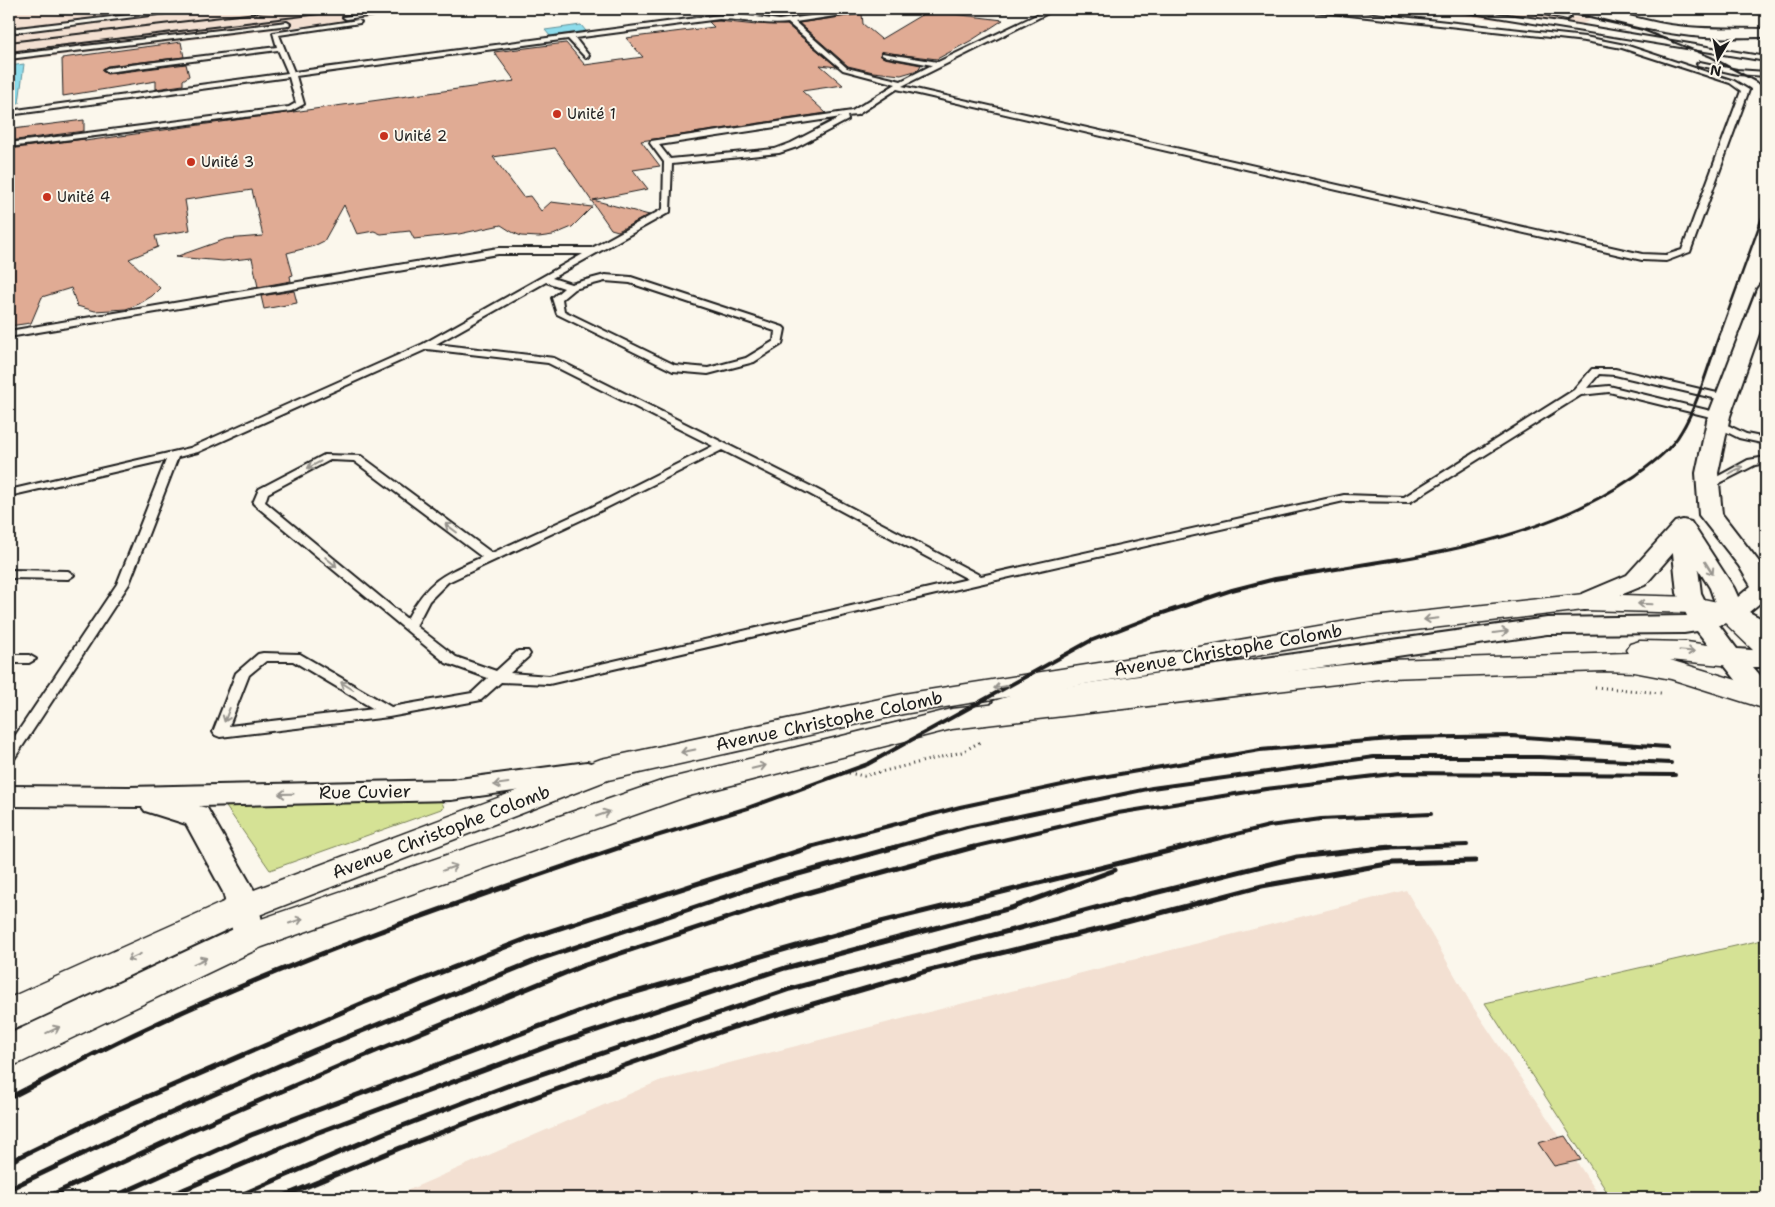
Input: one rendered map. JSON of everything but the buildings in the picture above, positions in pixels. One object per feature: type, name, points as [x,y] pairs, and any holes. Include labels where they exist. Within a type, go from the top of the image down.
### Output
[{"type":"main road","name":"Avenue Christophe Colomb","points":[[9,1015],[246,922],[601,770],[902,704],[1188,658],[1364,627],[1584,602],[1699,614],[1732,613]]},
{"type":"main road","points":[[1732,613],[1766,647]]},
{"type":"main road","points":[[9,1051],[246,922],[678,787],[952,719],[978,728],[1065,706],[1133,692],[1352,663],[1465,652],[1633,650],[1686,651],[1732,657]]},
{"type":"main road","points":[[1065,706],[1388,669],[1603,662],[1634,663],[1674,670],[1766,699]]},
{"type":"street","points":[[1579,9],[1672,30],[1705,33],[1766,33]]},
{"type":"street","points":[[1732,613],[1765,589],[1749,563],[1711,515],[1707,473],[1720,412],[1766,289]]},
{"type":"street","points":[[1584,602],[1636,580],[1683,527],[1711,515]]},
{"type":"street","points":[[1683,527],[1722,588],[1732,613],[1766,631]]},
{"type":"street","points":[[1683,527],[1689,592],[1699,614],[1766,699]]},
{"type":"street","points":[[1732,613],[1766,617]]},
{"type":"street","points":[[978,728],[1019,702],[1547,626],[1684,625],[1699,614]]},
{"type":"street","points":[[1732,657],[1766,659]]},
{"type":"street","name":"Rue Cuvier","points":[[9,796],[129,797],[451,790],[601,770]]},
{"type":"street","name":"Rue Cuvier","points":[[129,797],[197,816],[239,892],[246,922]]},
{"type":"lane","points":[[9,31],[194,9]]},
{"type":"lane","points":[[304,22],[413,9]]},
{"type":"lane","points":[[725,9],[738,17],[790,21],[878,9]]},
{"type":"lane","points":[[9,113],[570,37],[800,9]]},
{"type":"lane","points":[[838,9],[844,13]]},
{"type":"lane","points":[[668,162],[776,151],[794,145],[854,113],[899,85],[1053,9]]},
{"type":"lane","points":[[790,21],[845,69],[899,85],[1642,257],[1666,258],[1686,252],[1745,90],[1732,82],[1622,46],[1586,39],[1314,9]]},
{"type":"lane","points":[[1380,9],[1602,36],[1646,46],[1692,62],[1737,72],[1766,74]]},
{"type":"lane","points":[[1451,9],[1560,24],[1766,59]]},
{"type":"lane","points":[[1524,9],[1666,38],[1757,49]]},
{"type":"lane","points":[[9,145],[291,109],[300,104],[292,75],[281,48],[271,34],[358,22]]},
{"type":"lane","points":[[9,57],[294,23]]},
{"type":"lane","points":[[570,37],[586,56]]},
{"type":"lane","points":[[107,70],[281,48]]},
{"type":"lane","points":[[884,54],[939,64]]},
{"type":"lane","points":[[9,493],[194,450],[426,346],[667,210],[668,162],[654,143],[854,113]]},
{"type":"lane","points":[[9,334],[498,251],[595,251]]},
{"type":"lane","points":[[546,279],[571,287],[605,278],[631,280],[780,329],[778,342],[750,360],[708,371],[673,368],[560,312],[557,298],[571,287]]},
{"type":"lane","points":[[426,346],[550,360],[721,446],[979,580]]},
{"type":"lane","points":[[490,558],[357,458],[328,457],[263,491],[259,503],[409,628],[451,660],[498,677],[548,680],[1344,498],[1406,500],[1531,424],[1578,392],[1596,371],[1615,372],[1720,412],[1743,436],[1766,440]]},
{"type":"lane","points":[[1578,392],[1609,389],[1720,412]]},
{"type":"lane","points":[[409,628],[424,599],[444,579],[594,510],[721,446]]},
{"type":"lane","points":[[9,756],[123,584],[173,455]]},
{"type":"lane","points":[[1708,485],[1752,462],[1766,460]]},
{"type":"lane","points":[[9,574],[68,575]]},
{"type":"lane","points":[[388,712],[320,670],[295,657],[263,657],[243,673],[220,732],[388,712],[476,697],[523,654]]},
{"type":"lane","points":[[9,659],[29,659]]},
{"type":"path","points":[[1594,687],[1669,694]]},
{"type":"path","points":[[837,766],[845,772],[864,776],[962,752],[978,728]]},
{"type":"shaded area","points":[[9,9],[443,9],[9,62]]},
{"type":"shaded area","points":[[1404,9],[1535,9],[1590,20],[1575,29]]},
{"type":"shaded area","points":[[1406,890],[1473,1007],[1601,1198],[390,1198],[659,1081]]},
{"type":"green space","points":[[441,799],[444,808],[270,870],[222,801]]},
{"type":"green space","points":[[1766,939],[1766,1198],[1611,1198],[1485,1003]]},
{"type":"water","points":[[581,25],[586,31],[550,36],[545,30]]},
{"type":"water","points":[[24,64],[19,103],[9,104],[9,66]]},
{"type":"railway","points":[[9,42],[289,9]]},
{"type":"railway","points":[[9,52],[360,9]]},
{"type":"railway","points":[[1549,9],[1643,30],[1711,57],[1766,87]]},
{"type":"railway","points":[[1721,331],[1766,207]]},
{"type":"railway","points":[[1390,561],[1454,549],[1518,532],[1578,508],[1635,476],[1654,462],[1677,439],[1698,396],[1721,330]]},
{"type":"railway","points":[[617,848],[748,808],[868,764],[1090,641],[1157,615],[1232,590],[1275,579],[1397,559]]},
{"type":"railway","points":[[806,848],[960,807],[1085,780],[1260,750],[1402,738],[1512,736],[1667,747]]},
{"type":"railway","points":[[891,848],[967,827],[1152,788],[1374,757],[1539,757],[1671,763]]},
{"type":"railway","points":[[969,848],[1118,813],[1266,789],[1400,773],[1675,775]]},
{"type":"railway","points":[[1180,848],[1269,826],[1321,819],[1431,814]]},
{"type":"railway","points":[[1385,848],[1467,845]]},
{"type":"railway","points":[[9,1098],[141,1031],[258,979],[378,932],[621,847]]},
{"type":"railway","points":[[9,1162],[107,1114],[363,1003],[526,939],[811,847]]},
{"type":"railway","points":[[9,1189],[137,1128],[315,1050],[537,960],[773,881],[896,847]]},
{"type":"railway","points":[[45,1198],[187,1132],[342,1065],[582,966],[785,899],[974,847]]},
{"type":"railway","points":[[111,1198],[251,1135],[615,998],[877,923],[1185,847]]},
{"type":"railway","points":[[1385,848],[1391,847]]},
{"type":"railway","points":[[1373,848],[1385,848]]},
{"type":"railway","points":[[234,1198],[384,1133],[515,1083],[790,989],[1095,908],[1297,857],[1385,848]]},
{"type":"railway","points":[[279,1198],[400,1148],[538,1096],[734,1027],[926,971],[1104,928],[1262,886],[1393,863],[1475,861]]},
{"type":"railway","points":[[164,1198],[316,1133],[549,1046],[785,968],[1011,908],[1115,870]]},
{"type":"place","name":"Unité 1","points":[[557,114]]},
{"type":"place","name":"Unité 2","points":[[384,136]]},
{"type":"place","name":"Unité 3","points":[[191,162]]},
{"type":"place","name":"Unité 4","points":[[47,197]]}]
